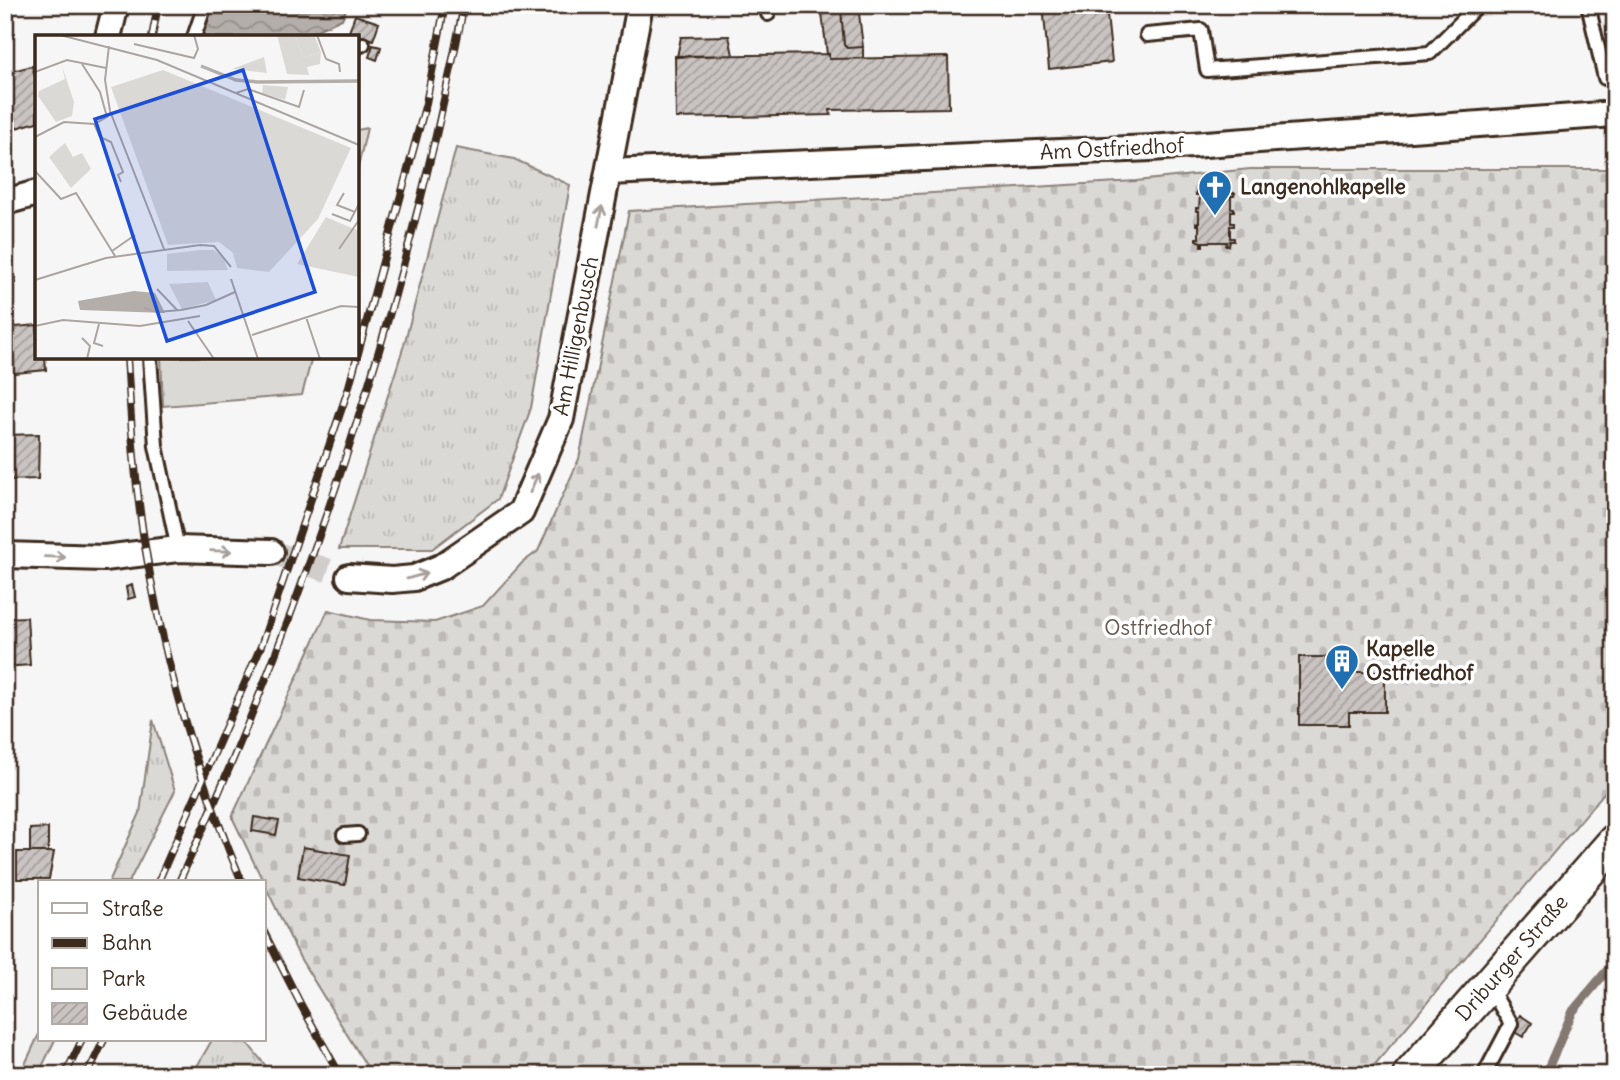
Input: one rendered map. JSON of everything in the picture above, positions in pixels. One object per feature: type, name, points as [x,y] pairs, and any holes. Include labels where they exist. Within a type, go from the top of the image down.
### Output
[{"type":"main road","name":"Driburger Straße","points":[[1410,1075],[1615,841]]},
{"type":"street","points":[[108,35],[116,5]]},
{"type":"street","name":"Am Hilligenbusch","points":[[349,577],[392,580],[414,578],[441,567],[521,512],[561,419],[640,5]]},
{"type":"street","name":"Am Ostfriedhof","points":[[608,172],[1151,148],[1615,114]]},
{"type":"street","points":[[5,202],[35,194]]},
{"type":"street","points":[[5,555],[104,558],[178,549],[271,552]]},
{"type":"lane","points":[[195,35],[205,5]]},
{"type":"lane","points":[[1147,35],[1201,30],[1207,70],[1430,53],[1478,5]]},
{"type":"lane","points":[[1588,5],[1605,78],[1615,77]]},
{"type":"lane","points":[[150,359],[156,446],[178,549]]},
{"type":"lane","points":[[1484,1075],[1511,1024],[1489,986]]},
{"type":"green space","points":[[367,128],[359,163],[359,130]]},
{"type":"green space","points":[[456,148],[514,159],[570,185],[531,408],[498,499],[432,549],[339,549],[404,345]]},
{"type":"green space","name":"Ostfriedhof","points":[[1250,169],[1615,169],[1615,780],[1366,1075],[372,1075],[300,958],[266,888],[266,880],[262,880],[232,817],[328,610],[370,620],[435,622],[483,606],[522,563],[538,551],[579,459],[629,211],[1136,181]]},
{"type":"green space","points":[[161,359],[311,359],[302,395],[163,406]]},
{"type":"green space","points":[[153,720],[175,791],[130,880],[110,880],[140,813]]},
{"type":"green space","points":[[38,1036],[38,1042],[54,1042],[38,1075],[20,1075]]},
{"type":"green space","points":[[211,1042],[247,1042],[273,1075],[192,1075]]},
{"type":"water","points":[[195,5],[348,5],[342,19],[306,35],[190,35]]},
{"type":"building","points":[[24,5],[77,5],[76,13]]},
{"type":"building","points":[[821,5],[849,5],[841,9],[844,45],[847,48],[863,47],[863,59],[829,59]]},
{"type":"building","points":[[858,5],[863,47],[847,48],[844,44],[841,9],[844,6]]},
{"type":"building","points":[[1043,5],[1106,5],[1112,62],[1049,69]]},
{"type":"building","points":[[355,15],[379,23],[373,40],[349,32]]},
{"type":"building","points":[[729,36],[733,55],[677,57],[681,37]]},
{"type":"building","points":[[373,45],[381,47],[377,60],[369,57]]},
{"type":"building","points":[[829,54],[829,59],[948,57],[949,108],[830,110],[831,115],[676,118],[675,56]]},
{"type":"building","points":[[32,66],[35,77],[35,123],[6,131],[5,73]]},
{"type":"building","name":"Langenohlkapelle","points":[[1208,176],[1209,180],[1226,178],[1224,181],[1230,193],[1235,193],[1231,196],[1231,208],[1234,208],[1234,211],[1231,211],[1231,223],[1234,223],[1234,226],[1230,226],[1230,238],[1234,238],[1234,241],[1230,241],[1229,246],[1226,246],[1227,242],[1203,242],[1201,246],[1201,242],[1196,240],[1199,238],[1199,225],[1196,223],[1199,223],[1199,211],[1196,211],[1196,208],[1199,208],[1200,195],[1196,195],[1196,192],[1200,193]]},
{"type":"building","points":[[8,241],[16,283],[5,285],[5,242]]},
{"type":"building","points":[[35,325],[35,359],[45,359],[46,370],[5,374],[5,328]]},
{"type":"building","points":[[39,434],[38,479],[5,480],[5,435]]},
{"type":"building","points":[[132,585],[135,597],[128,599],[126,587]]},
{"type":"building","points":[[27,617],[30,665],[5,667],[5,618]]},
{"type":"building","name":"Kapelle Ostfriedhof","points":[[1299,657],[1348,657],[1348,672],[1385,672],[1385,712],[1349,712],[1349,725],[1299,725]]},
{"type":"building","points":[[254,817],[279,821],[276,835],[252,831]]},
{"type":"building","points":[[48,828],[48,852],[30,852],[30,829]]},
{"type":"building","points":[[303,847],[350,855],[345,885],[298,877]]},
{"type":"building","points":[[17,852],[54,852],[49,879],[17,879]]},
{"type":"building","points":[[1520,1015],[1532,1023],[1523,1037],[1511,1030]]},
{"type":"waterway","points":[[1545,1075],[1573,1011],[1615,961]]},
{"type":"tunnel","points":[[271,552],[349,577]]},
{"type":"railway","points":[[152,35],[158,5]]},
{"type":"railway","points":[[359,350],[426,103],[445,5]]},
{"type":"railway","points":[[180,880],[226,777],[269,670],[310,562],[347,452],[413,230],[464,5]]},
{"type":"railway","points":[[127,359],[139,504],[163,637],[197,761],[241,880]]},
{"type":"railway","points":[[159,880],[261,646],[356,359]]},
{"type":"railway","points":[[266,936],[340,1075]]},
{"type":"railway","points":[[65,1075],[81,1042]]},
{"type":"railway","points":[[87,1075],[103,1042]]},
{"type":"place","name":"Langenohlkapelle","points":[[1215,217]]},
{"type":"place","name":"Kapelle Ostfriedhof","points":[[1342,691]]}]
